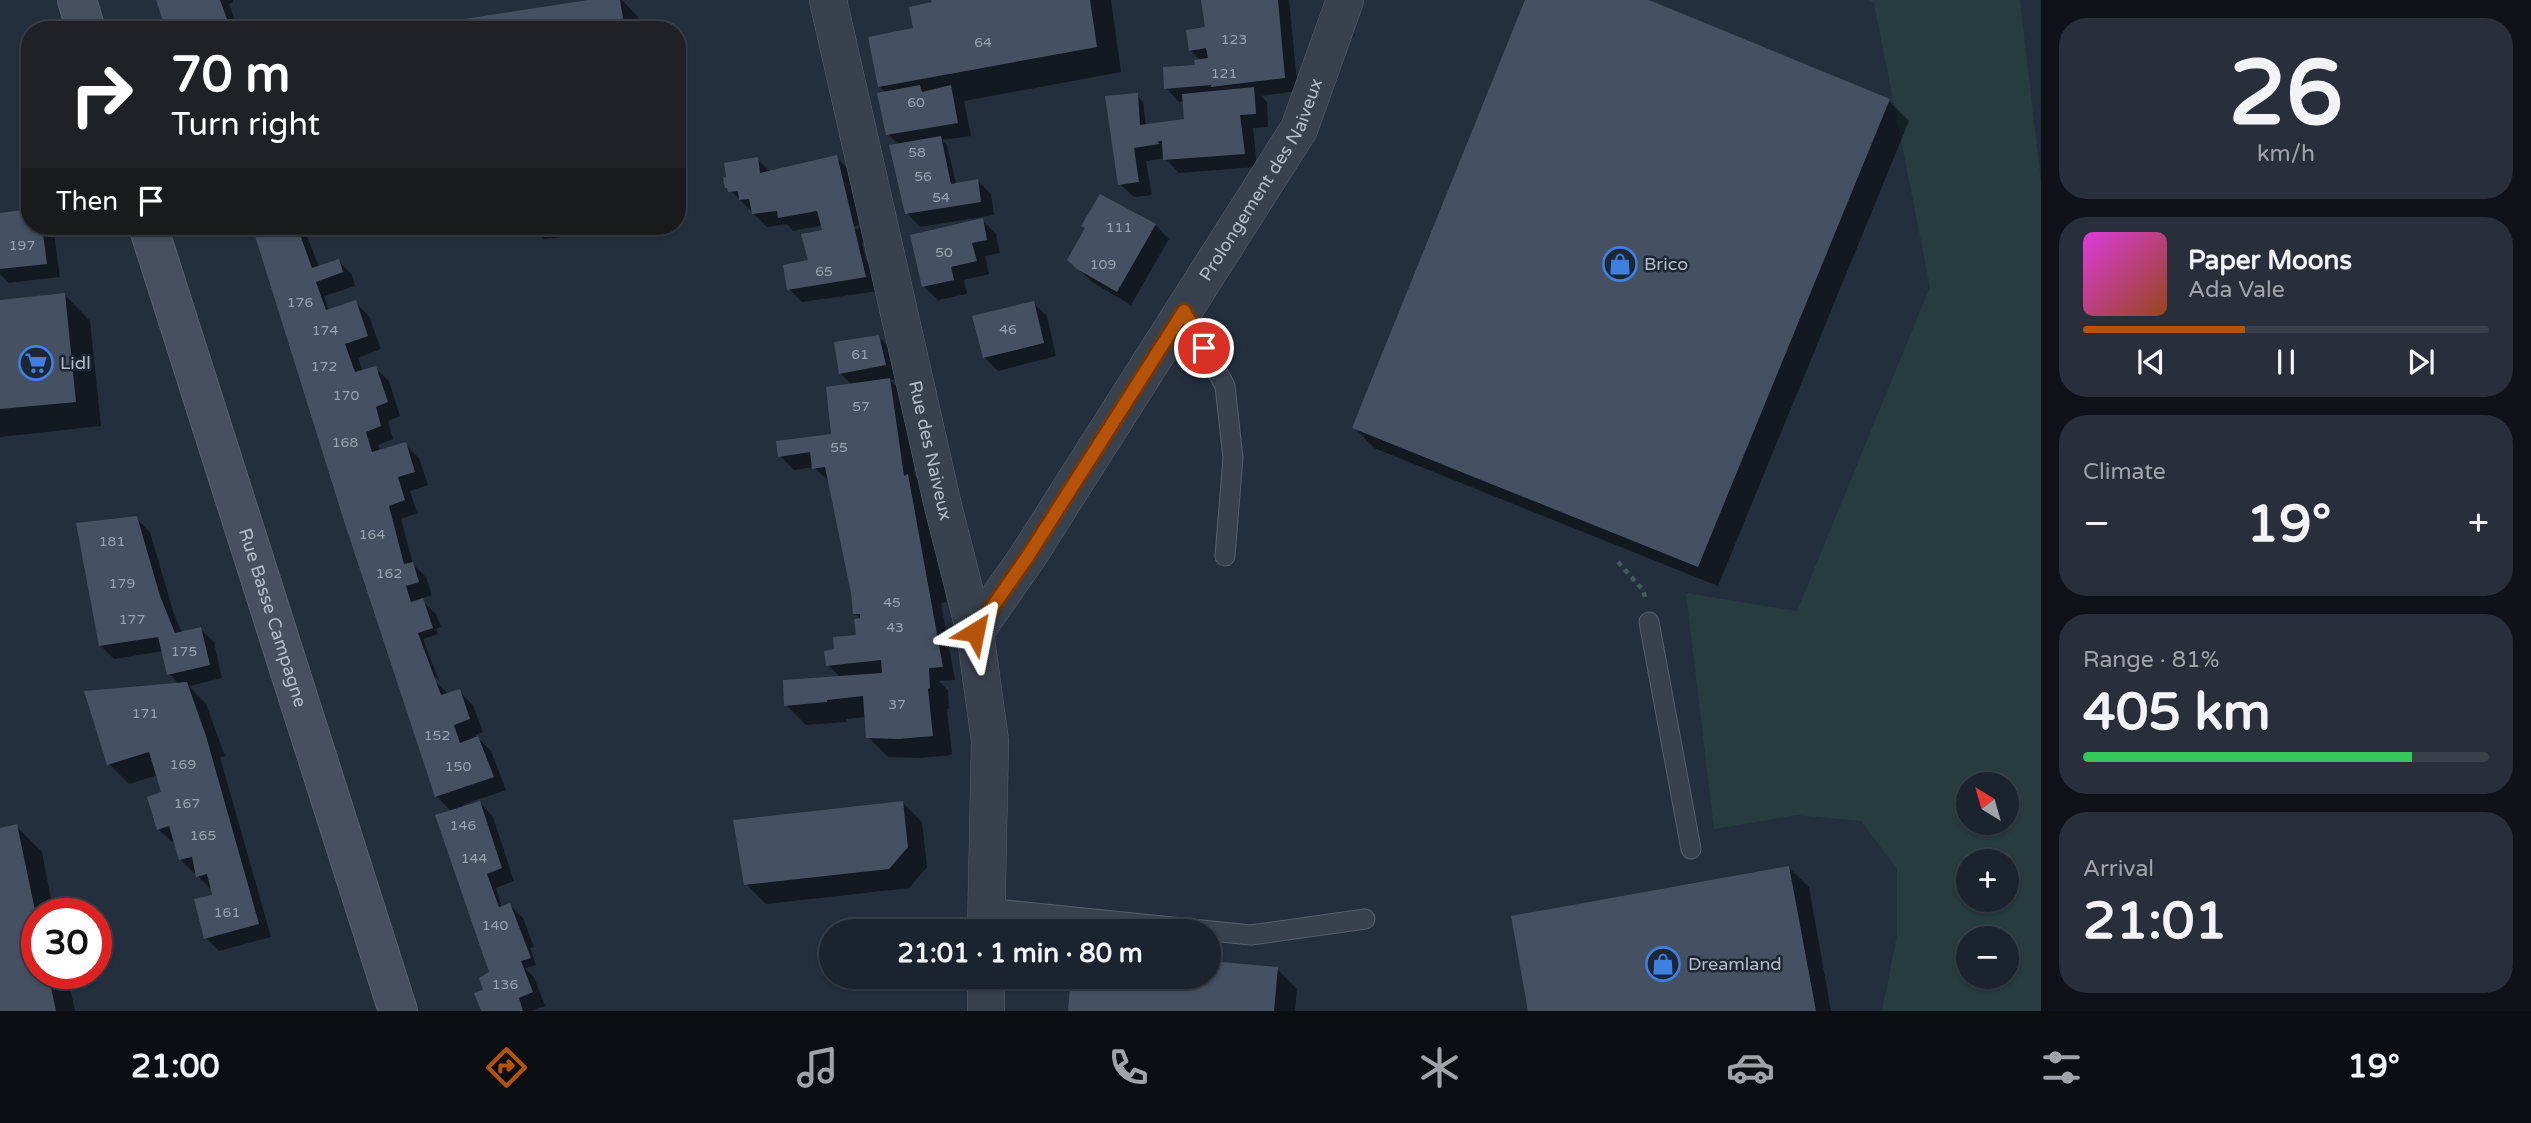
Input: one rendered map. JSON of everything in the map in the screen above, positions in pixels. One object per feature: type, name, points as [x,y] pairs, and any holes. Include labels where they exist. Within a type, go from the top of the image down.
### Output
[{"type":"main road","points":[[77,0],[83,21]]},
{"type":"main road","name":"Rue Basse Campagne","points":[[151,235],[398,1011]]},
{"type":"street","name":"Rue des Naiveux","points":[[828,0],[943,506],[975,632],[990,741],[986,919]]},
{"type":"street","name":"Prolongement des Naiveux","points":[[975,632],[1028,556],[1299,129],[1345,0]]},
{"type":"street","points":[[986,989],[986,1011]]},
{"type":"lane","points":[[1184,311],[1225,386],[1233,458],[1224,556]]},
{"type":"lane","points":[[1648,614],[1691,849]]},
{"type":"lane","name":"Rue des Naiveux","points":[[1221,933],[1251,935],[1365,919]]},
{"type":"path","points":[[1618,562],[1643,590],[1648,614]]},
{"type":"green space","points":[[1868,0],[2020,0],[2041,181],[2041,1011],[1882,1011],[1897,935],[1897,869],[1861,821],[1797,815],[1714,829],[1686,593],[1797,611],[1930,287],[1874,3]]},
{"type":"building","points":[[156,0],[220,0],[228,21],[163,21]]},
{"type":"building","points":[[588,0],[620,0],[624,21],[465,21]]},
{"type":"building","points":[[931,0],[1090,0],[1097,47],[878,87],[868,37],[913,28],[909,7],[932,2]]},
{"type":"building","points":[[1201,0],[1278,0],[1285,78],[1211,87],[1164,89],[1163,67],[1195,65],[1194,60],[1208,58],[1206,48],[1189,51],[1186,30],[1205,27]]},
{"type":"building","name":"Brico","points":[[1525,0],[1649,0],[1890,99],[1698,567],[1352,428]]},
{"type":"building","points":[[920,85],[922,92],[951,85],[958,123],[886,135],[877,93]]},
{"type":"building","points":[[1254,87],[1256,114],[1240,115],[1245,154],[1163,160],[1162,141],[1158,141],[1159,144],[1134,148],[1139,182],[1118,185],[1105,96],[1138,93],[1140,125],[1184,119],[1182,94]]},
{"type":"building","points":[[941,136],[951,184],[978,179],[981,202],[905,214],[889,145]]},
{"type":"building","points":[[837,155],[866,277],[787,290],[783,265],[808,260],[801,234],[822,230],[817,211],[778,218],[777,211],[752,214],[749,199],[739,200],[738,191],[728,192],[725,188],[724,163],[758,157],[760,173]]},
{"type":"building","points":[[1100,194],[1156,224],[1117,292],[1077,269],[1067,260],[1085,228],[1081,226]]},
{"type":"building","points":[[21,210],[21,235],[43,235],[47,264],[0,269],[0,213]]},
{"type":"building","points":[[983,218],[987,240],[972,243],[977,261],[951,267],[954,280],[922,287],[910,235]]},
{"type":"building","points":[[255,235],[300,235],[312,268],[339,259],[343,272],[316,282],[326,310],[356,300],[368,336],[345,344],[355,372],[376,366],[388,402],[376,407],[381,426],[366,432],[372,452],[406,442],[415,472],[398,477],[405,500],[389,506],[404,564],[413,562],[419,582],[406,586],[411,602],[423,598],[433,628],[418,633],[441,695],[460,689],[470,719],[454,725],[460,743],[478,736],[494,777],[435,797],[344,521]]},
{"type":"building","name":"Lidl","points":[[65,293],[76,402],[0,409],[0,300]]},
{"type":"building","points":[[1034,301],[1044,343],[983,358],[972,316]]},
{"type":"building","points":[[879,335],[886,365],[839,374],[834,342]]},
{"type":"building","points":[[890,378],[904,476],[908,474],[943,667],[929,668],[928,689],[933,736],[899,739],[866,738],[863,696],[784,706],[783,680],[882,673],[881,660],[826,666],[824,651],[834,649],[833,637],[856,635],[854,619],[860,618],[860,614],[853,614],[825,467],[812,469],[810,452],[778,457],[776,441],[831,434],[826,387]]},
{"type":"building","points":[[137,516],[160,596],[175,633],[201,627],[210,665],[167,675],[158,637],[99,646],[76,523]]},
{"type":"building","points":[[187,682],[206,736],[259,924],[204,939],[194,899],[212,895],[207,874],[196,877],[192,857],[179,860],[169,826],[157,830],[147,797],[161,792],[149,752],[107,765],[84,691]]},
{"type":"building","points":[[480,801],[502,868],[487,874],[499,907],[510,903],[531,958],[521,961],[533,992],[519,998],[523,1011],[481,1011],[474,993],[483,990],[479,978],[489,972],[435,815]]},
{"type":"building","points":[[903,801],[908,847],[889,869],[744,885],[733,820]]},
{"type":"building","points":[[17,824],[32,898],[21,898],[21,989],[51,989],[56,1011],[0,1011],[0,828]]},
{"type":"building","name":"Dreamland","points":[[1789,866],[1816,1011],[1528,1011],[1511,916]]},
{"type":"building","points":[[1221,962],[1278,967],[1274,1011],[1068,1011],[1070,989],[1221,989]]},
{"type":"place","name":"Brico","points":[[1620,264]]},
{"type":"place","name":"Lidl","points":[[36,363]]},
{"type":"place","name":"Dreamland","points":[[1663,964]]},
{"type":"route","points":[[975,632],[1028,556],[1184,311],[1204,348]]}]
